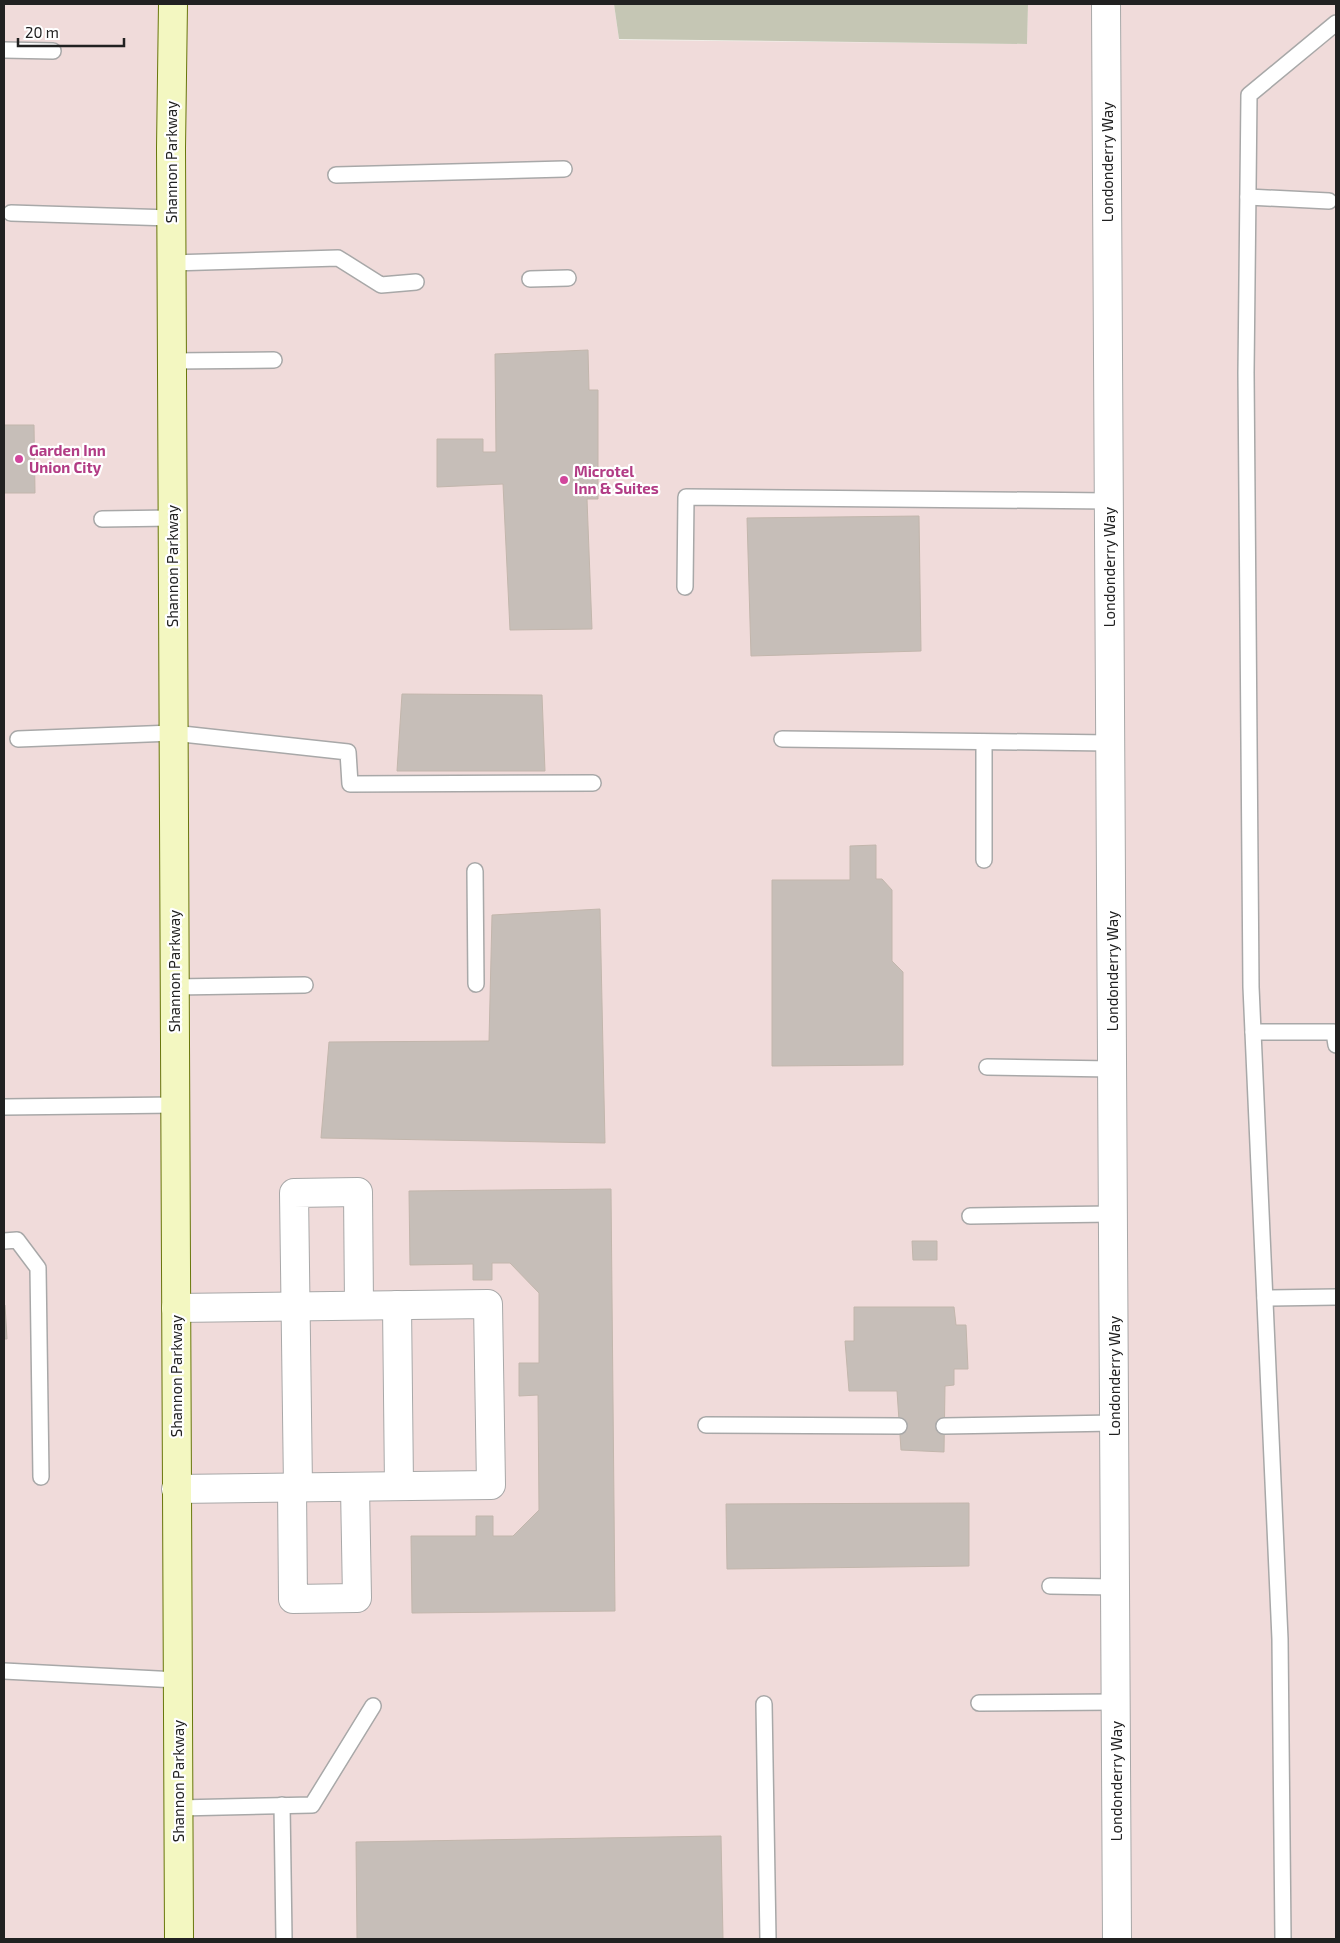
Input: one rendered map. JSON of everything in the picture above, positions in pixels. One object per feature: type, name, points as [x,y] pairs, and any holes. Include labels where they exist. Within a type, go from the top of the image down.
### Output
[{"type":"street","name":"Shannon Parkway","points":[[174,4],[171,264],[179,1939]]},
{"type":"street","name":"Londonderry Way","points":[[1106,4],[1117,1939]]},
{"type":"street","points":[[355,1487],[357,1598],[293,1599],[296,1306],[294,1193],[358,1192],[359,1305]]},
{"type":"street","points":[[176,1308],[488,1304],[491,1485],[176,1489]]},
{"type":"street","points":[[397,1305],[399,1486]]},
{"type":"lane","points":[[1283,1939],[1280,1639],[1253,1032],[1246,373],[1249,95],[1336,22]]},
{"type":"lane","points":[[4,50],[53,51]]},
{"type":"lane","points":[[336,175],[564,169]]},
{"type":"lane","points":[[1248,197],[1329,201]]},
{"type":"lane","points":[[11,213],[171,218]]},
{"type":"lane","points":[[171,264],[338,258],[381,285],[416,282]]},
{"type":"lane","points":[[530,279],[568,278]]},
{"type":"lane","points":[[172,361],[274,360]]},
{"type":"lane","points":[[685,587],[686,498],[1109,501]]},
{"type":"lane","points":[[102,519],[172,518]]},
{"type":"lane","points":[[18,739],[173,733],[348,752],[350,784],[593,783]]},
{"type":"lane","points":[[782,739],[1110,743]]},
{"type":"lane","points":[[984,742],[984,860]]},
{"type":"lane","points":[[475,871],[476,984]]},
{"type":"lane","points":[[174,986],[305,985]]},
{"type":"lane","points":[[1253,1032],[1334,1032],[1336,1045]]},
{"type":"lane","points":[[987,1067],[1112,1069]]},
{"type":"lane","points":[[4,1107],[175,1105]]},
{"type":"lane","points":[[970,1216],[1113,1214]]},
{"type":"lane","points":[[4,1241],[17,1240],[38,1268],[41,1477]]},
{"type":"lane","points":[[1265,1298],[1336,1297]]},
{"type":"lane","points":[[944,1426],[1114,1423]]},
{"type":"lane","points":[[706,1425],[899,1426]]},
{"type":"lane","points":[[1050,1586],[1115,1587]]},
{"type":"lane","points":[[4,1671],[178,1680]]},
{"type":"lane","points":[[979,1702],[1116,1702]]},
{"type":"lane","points":[[764,1704],[768,1939]]},
{"type":"lane","points":[[178,1808],[312,1805],[373,1706]]},
{"type":"lane","points":[[282,1805],[284,1939]]},
{"type":"shaded area","points":[[4,4],[614,4],[619,40],[1027,44],[1028,4],[1336,4],[1336,1939],[4,1939]]},
{"type":"shaded area","points":[[614,4],[1028,4],[1027,44],[619,39]]},
{"type":"building","points":[[588,350],[589,390],[598,390],[598,499],[587,499],[592,629],[510,630],[503,484],[437,487],[437,439],[483,439],[483,452],[496,452],[495,354]]},
{"type":"building","name":"Garden Inn Union City","points":[[4,425],[34,425],[35,493],[4,493]]},
{"type":"building","points":[[919,516],[921,651],[751,656],[747,518]]},
{"type":"building","points":[[402,694],[542,695],[545,771],[397,771]]},
{"type":"building","points":[[876,845],[876,879],[882,879],[892,890],[892,961],[903,972],[903,1065],[772,1066],[772,880],[850,880],[850,846]]},
{"type":"building","points":[[600,909],[605,1143],[321,1138],[329,1042],[489,1041],[492,915]]},
{"type":"building","points":[[611,1189],[615,1611],[412,1613],[411,1536],[476,1536],[476,1516],[493,1516],[493,1536],[513,1536],[539,1510],[538,1395],[519,1396],[519,1363],[539,1363],[539,1293],[510,1263],[492,1263],[492,1280],[473,1280],[473,1264],[410,1265],[409,1191]]},
{"type":"building","points":[[912,1241],[937,1241],[937,1260],[913,1260]]},
{"type":"building","points":[[5,1305],[7,1339],[4,1339]]},
{"type":"building","points":[[854,1307],[954,1307],[956,1325],[966,1325],[968,1369],[954,1369],[954,1385],[945,1386],[944,1452],[901,1450],[897,1391],[849,1391],[845,1341],[854,1341]]},
{"type":"building","points":[[969,1503],[969,1566],[727,1569],[726,1504]]},
{"type":"building","points":[[721,1836],[723,1939],[357,1939],[356,1842]]},
{"type":"place","name":"Garden Inn Union City","points":[[19,459]]},
{"type":"place","name":"Microtel Inn & Suites","points":[[564,480]]}]
